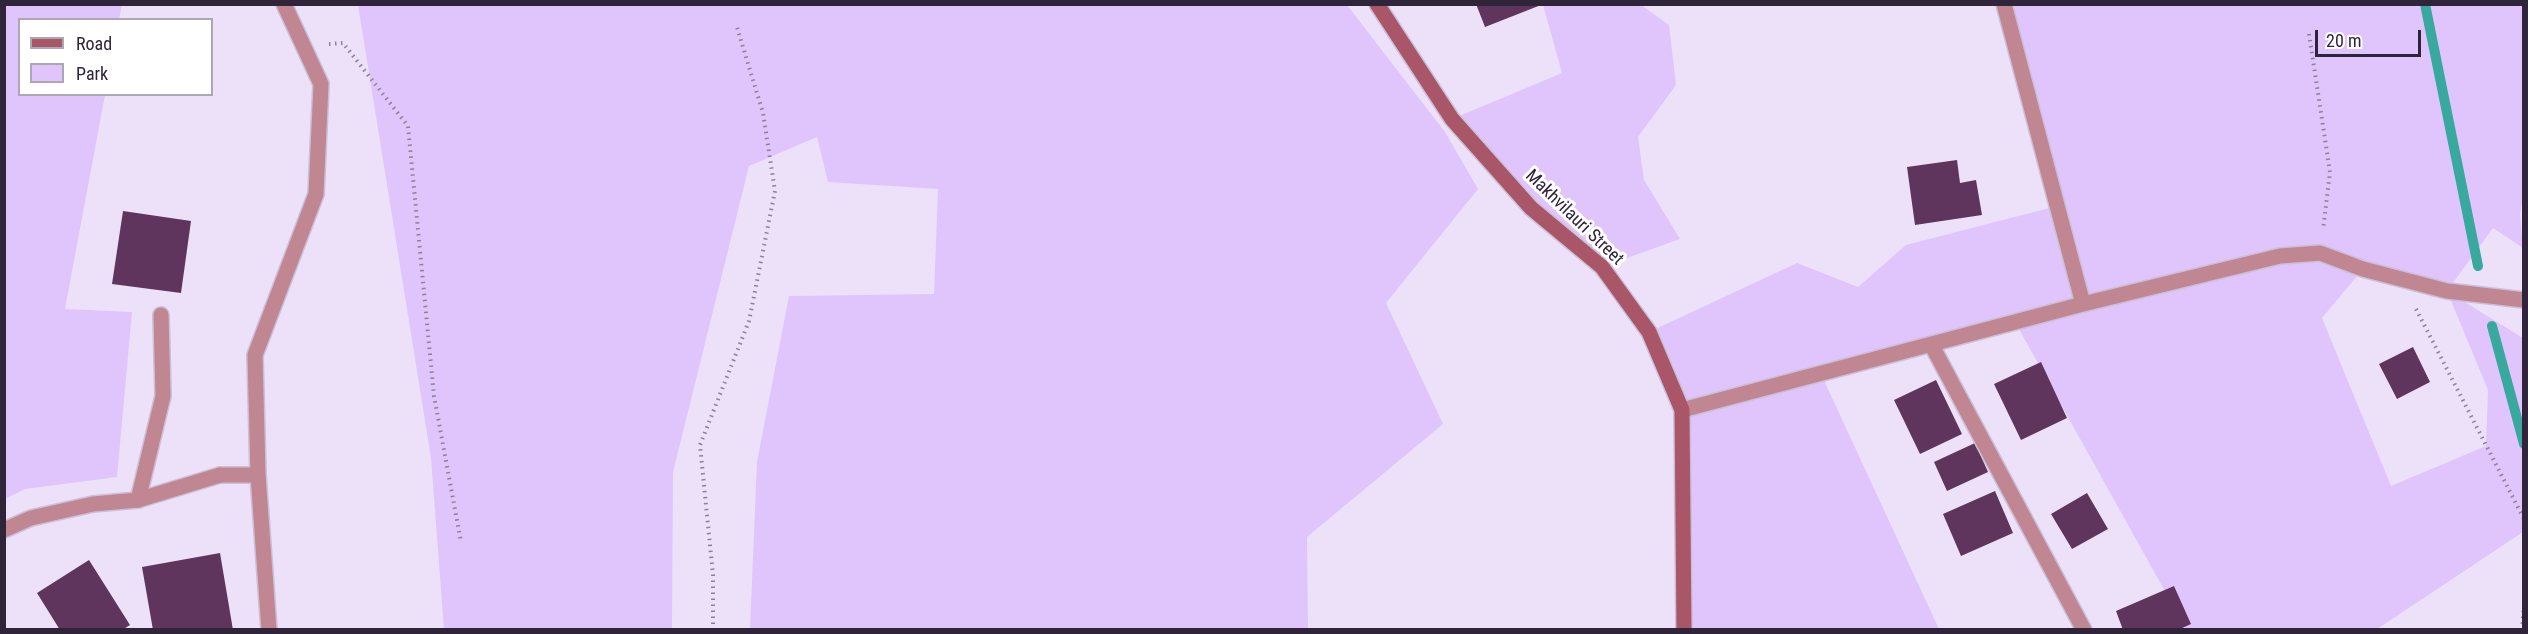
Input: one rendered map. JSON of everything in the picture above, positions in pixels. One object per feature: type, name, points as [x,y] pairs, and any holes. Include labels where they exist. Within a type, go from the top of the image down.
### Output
[{"type":"street","points":[[269,630],[258,475],[255,355],[316,194],[321,84],[284,4]]},
{"type":"street","name":"Makhvilauri Street","points":[[1377,4],[1452,119],[1531,208],[1602,267],[1649,332],[1682,410],[1684,630]]},
{"type":"street","points":[[2004,4],[2083,304]]},
{"type":"street","points":[[1682,410],[2083,304],[2280,256],[2320,253],[2447,291],[2523,300]]},
{"type":"street","points":[[138,500],[163,396],[161,315]]},
{"type":"street","points":[[1931,344],[2084,630]]},
{"type":"street","points":[[4,531],[31,518],[93,504],[138,500],[220,475],[258,475]]},
{"type":"path","points":[[713,630],[712,575],[700,445],[749,321],[775,191],[763,113],[736,24]]},
{"type":"path","points":[[2309,34],[2330,172],[2320,253]]},
{"type":"path","points":[[303,45],[343,43],[408,126],[434,396],[461,542]]},
{"type":"path","points":[[2401,279],[2523,519]]},
{"type":"path","points":[[2522,630],[2523,606]]},
{"type":"green space","points":[[5,4],[122,5],[119,18],[18,18],[18,96],[105,96],[65,309],[132,312],[117,477],[25,489],[5,499]]},
{"type":"green space","points":[[358,5],[1347,5],[1445,132],[1478,189],[1386,303],[1443,424],[1307,537],[1308,629],[750,629],[757,462],[789,296],[934,294],[938,189],[828,182],[817,137],[749,166],[673,472],[672,629],[444,629],[431,458]]},
{"type":"green space","points":[[1543,5],[1641,5],[1669,25],[1676,85],[1638,137],[1644,180],[1680,239],[1602,267],[1531,208],[1452,119],[1562,73]]},
{"type":"green space","points":[[2004,5],[2523,5],[2524,193],[2520,214],[2523,248],[2493,228],[2447,291],[2523,338],[2523,532],[2377,629],[2186,629],[2015,322],[1821,374],[1939,629],[1684,629],[1682,410],[1649,332],[1797,263],[1858,287],[1906,245],[2057,206]],"holes":[[[2363,269],[2447,291],[2488,390],[2486,446],[2391,486],[2322,318]]]},
{"type":"building","points":[[1476,4],[1541,4],[1541,5],[1485,27]]},
{"type":"building","points":[[1957,160],[1960,183],[1976,180],[1982,215],[1915,225],[1907,167]]},
{"type":"building","points":[[123,211],[191,221],[181,293],[112,284]]},
{"type":"building","points":[[2413,347],[2430,382],[2397,399],[2379,364]]},
{"type":"building","points":[[2041,362],[2067,418],[2021,440],[1994,384]]},
{"type":"building","points":[[1936,380],[1962,434],[1920,454],[1894,400]]},
{"type":"building","points":[[1975,443],[1988,472],[1947,491],[1934,462]]},
{"type":"building","points":[[1995,491],[2013,533],[1961,556],[1943,514]]},
{"type":"building","points":[[2087,493],[2108,529],[2072,549],[2051,514]]},
{"type":"building","points":[[220,553],[233,630],[153,630],[142,567]]},
{"type":"building","points":[[89,560],[130,625],[122,630],[60,630],[37,593]]},
{"type":"building","points":[[2174,586],[2191,624],[2178,630],[2123,630],[2116,611]]},
{"type":"waterway","points":[[2425,4],[2478,266]]},
{"type":"waterway","points":[[2492,326],[2524,444]]}]
